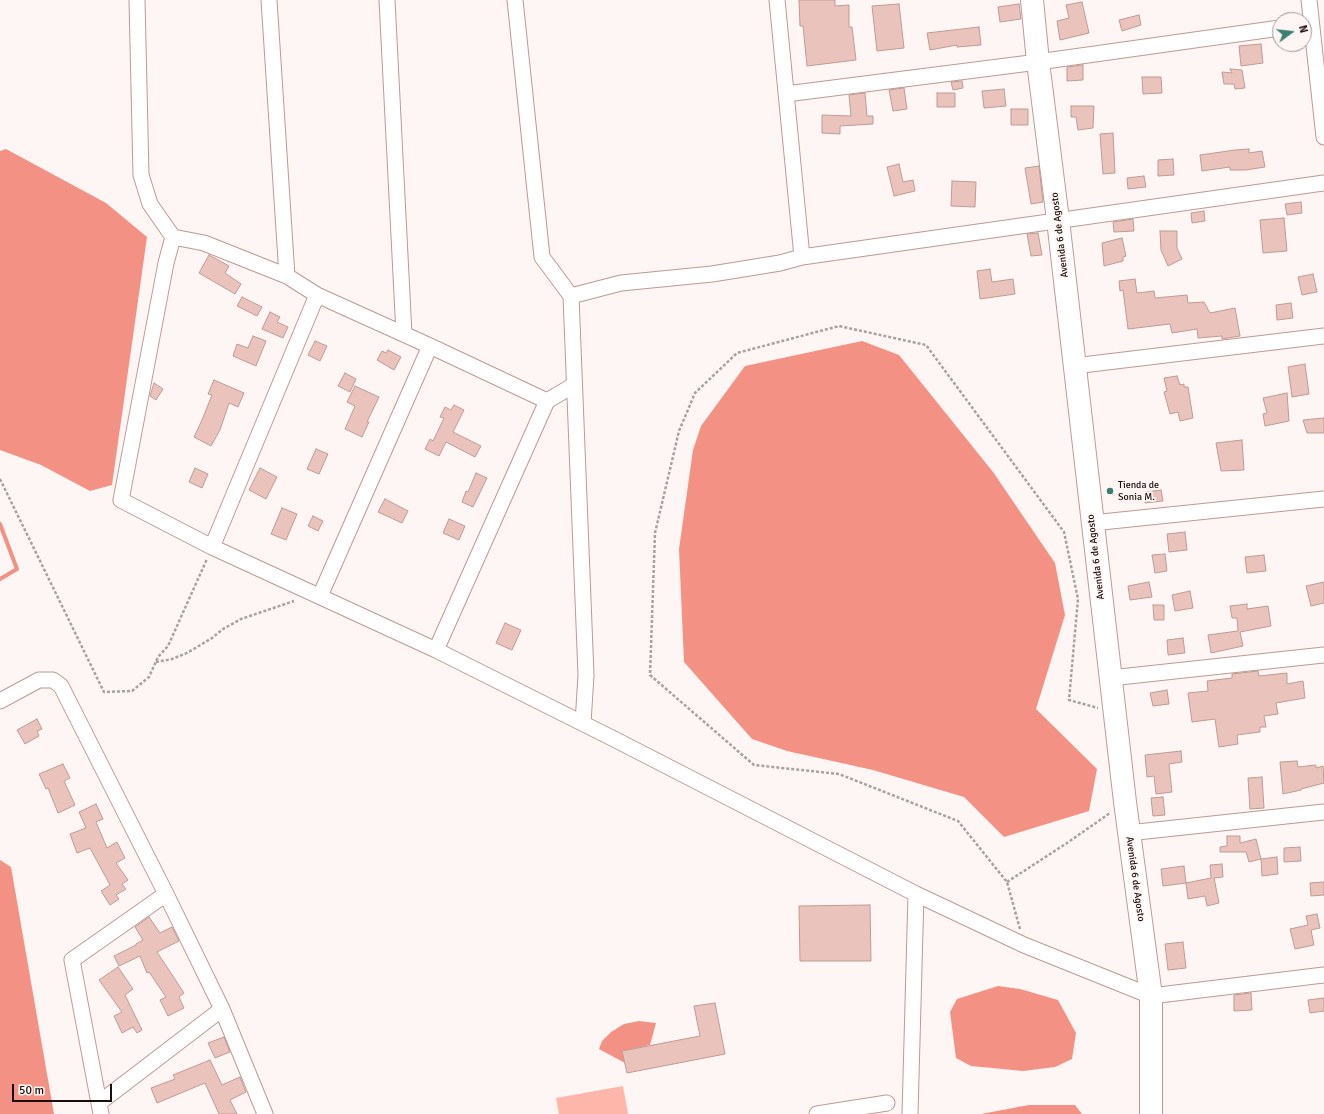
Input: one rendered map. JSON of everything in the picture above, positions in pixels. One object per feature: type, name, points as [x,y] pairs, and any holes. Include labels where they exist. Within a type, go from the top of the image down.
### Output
[{"type":"street","points":[[136,0],[141,175],[150,204],[173,237],[204,243],[287,276],[317,295],[547,400]]},
{"type":"street","points":[[269,0],[287,276]]},
{"type":"street","points":[[387,0],[404,334]]},
{"type":"street","points":[[515,0],[542,257],[571,296],[586,675],[583,724]]},
{"type":"street","points":[[777,0],[802,257]]},
{"type":"street","name":"Avenida 6 de Agosto","points":[[1032,0],[1128,833],[1151,996],[1151,1114]]},
{"type":"street","points":[[1308,12],[1309,0]]},
{"type":"street","points":[[786,94],[1038,62],[1272,29]]},
{"type":"street","points":[[1311,52],[1324,130]]},
{"type":"street","points":[[571,296],[621,283],[712,274],[780,263],[802,257],[1324,183]]},
{"type":"street","points":[[173,237],[121,500],[212,548],[436,650],[916,894],[1024,944],[1151,996],[1324,975]]},
{"type":"street","points":[[212,548],[317,295]]},
{"type":"street","points":[[1074,366],[1324,336]]},
{"type":"street","points":[[320,596],[430,346]]},
{"type":"street","points":[[436,650],[547,400],[574,385]]},
{"type":"street","points":[[1092,523],[1324,498]]},
{"type":"street","points":[[1110,678],[1324,655]]},
{"type":"street","points":[[0,701],[39,680],[53,680],[61,686],[222,1009],[265,1114]]},
{"type":"street","points":[[1128,833],[1324,812]]},
{"type":"street","points":[[166,894],[72,960],[100,1109],[222,1009]]},
{"type":"street","points":[[910,1114],[916,894]]},
{"type":"street","points":[[817,1114],[887,1103]]},
{"type":"path","points":[[1024,944],[1007,882],[958,821],[839,774],[754,765],[650,675],[655,533],[679,431],[695,393],[737,353],[839,326],[926,345],[1064,532],[1078,599],[1069,700],[1114,713]]},
{"type":"path","points":[[0,479],[104,692],[132,691],[149,677],[158,657],[168,646],[212,548]]},
{"type":"path","points":[[156,662],[172,659],[187,652],[241,619],[295,600]]},
{"type":"path","points":[[1007,882],[1067,843],[1125,802]]},
{"type":"shaded area","points":[[6,149],[106,203],[147,237],[112,485],[90,491],[41,465],[0,450],[0,151]]},
{"type":"shaded area","points":[[862,341],[899,355],[993,472],[1055,563],[1065,615],[1036,709],[1097,769],[1089,811],[1004,837],[964,797],[873,770],[787,751],[752,739],[684,662],[679,549],[693,450],[701,426],[745,366]]},
{"type":"shaded area","points":[[0,860],[11,867],[54,1114],[0,1114]]},
{"type":"shaded area","points":[[998,986],[1020,989],[1058,1000],[1076,1033],[1072,1059],[1055,1067],[1023,1071],[971,1066],[956,1058],[950,1012],[957,999]]},
{"type":"shaded area","points":[[639,1021],[656,1023],[650,1045],[623,1051],[625,1063],[599,1049],[602,1041],[611,1032],[624,1024]]},
{"type":"shaded area","points":[[623,1086],[628,1114],[559,1114],[556,1098]]},
{"type":"shaded area","points":[[1029,1105],[1075,1105],[1082,1114],[981,1114]]},
{"type":"building","points":[[799,0],[835,0],[835,6],[849,5],[849,27],[852,27],[856,60],[807,66],[803,26],[800,26]]},
{"type":"building","points":[[1082,2],[1089,33],[1060,40],[1057,21],[1069,18],[1066,5]]},
{"type":"building","points":[[899,4],[904,48],[877,51],[872,6]]},
{"type":"building","points":[[1019,4],[1021,19],[1000,22],[998,7]]},
{"type":"building","points":[[1139,15],[1141,25],[1122,31],[1119,20]]},
{"type":"building","points":[[979,27],[981,45],[957,47],[957,45],[930,50],[927,33]]},
{"type":"building","points":[[1261,44],[1263,63],[1241,66],[1239,46]]},
{"type":"building","points":[[1083,65],[1083,80],[1067,81],[1067,67]]},
{"type":"building","points":[[1230,69],[1242,70],[1245,88],[1235,89],[1234,84],[1224,84],[1222,72],[1232,73]]},
{"type":"building","points":[[1142,77],[1161,77],[1162,93],[1143,94]]},
{"type":"building","points":[[962,81],[963,88],[953,90],[951,82]]},
{"type":"building","points":[[904,88],[907,109],[893,111],[889,90]]},
{"type":"building","points":[[1004,89],[1006,106],[984,108],[982,91]]},
{"type":"building","points":[[865,93],[867,116],[873,116],[873,124],[840,126],[840,134],[822,133],[822,115],[851,116],[849,95]]},
{"type":"building","points":[[937,93],[955,93],[955,107],[937,107]]},
{"type":"building","points":[[1071,106],[1094,106],[1093,128],[1078,130],[1076,117],[1071,117]]},
{"type":"building","points":[[1011,109],[1028,109],[1028,125],[1011,125]]},
{"type":"building","points":[[1113,133],[1115,173],[1103,174],[1100,134]]},
{"type":"building","points":[[1249,149],[1249,153],[1262,151],[1265,167],[1246,170],[1230,170],[1230,167],[1202,171],[1200,155]]},
{"type":"building","points":[[1173,159],[1174,175],[1158,176],[1158,160]]},
{"type":"building","points":[[899,164],[903,182],[913,180],[915,191],[894,196],[887,167]]},
{"type":"building","points":[[1039,166],[1043,202],[1031,204],[1025,168]]},
{"type":"building","points":[[1144,176],[1146,187],[1128,189],[1127,178]]},
{"type":"building","points":[[952,181],[976,182],[975,207],[951,206]]},
{"type":"building","points":[[1301,202],[1302,213],[1287,215],[1285,204]]},
{"type":"building","points":[[1204,211],[1205,221],[1192,223],[1191,213]]},
{"type":"building","points":[[1284,218],[1287,251],[1263,253],[1260,220]]},
{"type":"building","points":[[1133,219],[1134,231],[1114,232],[1113,222]]},
{"type":"building","points":[[1160,231],[1177,231],[1177,248],[1182,259],[1168,266],[1161,250]]},
{"type":"building","points":[[1038,233],[1042,255],[1031,256],[1027,234]]},
{"type":"building","points":[[1122,238],[1126,256],[1123,257],[1123,261],[1104,266],[1102,243]]},
{"type":"building","points":[[209,255],[229,266],[225,273],[241,284],[235,294],[199,273]]},
{"type":"building","points":[[990,269],[992,282],[1013,279],[1015,294],[980,299],[977,271]]},
{"type":"building","points":[[1313,274],[1317,292],[1302,295],[1298,277]]},
{"type":"building","points":[[1135,279],[1137,293],[1154,291],[1155,298],[1187,295],[1188,303],[1204,302],[1210,313],[1235,308],[1240,336],[1222,339],[1222,336],[1198,338],[1197,329],[1172,333],[1170,324],[1128,329],[1123,290],[1120,291],[1119,281]]},
{"type":"building","points":[[242,297],[262,307],[257,316],[237,306]]},
{"type":"building","points":[[1291,303],[1293,318],[1277,320],[1276,305]]},
{"type":"building","points":[[270,312],[280,317],[277,322],[288,327],[283,338],[262,329]]},
{"type":"building","points":[[253,336],[266,341],[256,366],[233,356],[237,344],[248,348]]},
{"type":"building","points":[[315,341],[327,346],[320,361],[308,355]]},
{"type":"building","points":[[388,350],[401,357],[394,370],[377,360],[382,351],[386,353]]},
{"type":"building","points":[[1305,364],[1309,394],[1292,397],[1288,367]]},
{"type":"building","points":[[345,373],[356,379],[350,392],[338,386]]},
{"type":"building","points":[[1177,376],[1180,385],[1184,384],[1184,387],[1188,387],[1193,418],[1180,421],[1178,412],[1170,414],[1164,392],[1167,391],[1164,378]]},
{"type":"building","points":[[214,380],[244,393],[238,407],[229,403],[220,430],[211,446],[194,437],[212,395],[208,394]]},
{"type":"building","points":[[154,383],[163,389],[156,400],[150,396]]},
{"type":"building","points":[[355,386],[379,397],[367,422],[369,422],[362,437],[345,429],[355,406],[347,402]]},
{"type":"building","points":[[1287,393],[1289,421],[1265,426],[1263,414],[1267,413],[1263,398]]},
{"type":"building","points":[[454,405],[464,410],[453,432],[481,446],[475,457],[446,442],[439,456],[425,449],[430,439],[433,441],[444,418],[440,417],[445,407],[451,410]]},
{"type":"building","points":[[1324,418],[1324,433],[1307,433],[1303,420]]},
{"type":"building","points":[[1242,440],[1244,470],[1221,471],[1216,443]]},
{"type":"building","points":[[316,449],[328,454],[319,474],[307,469]]},
{"type":"building","points":[[195,468],[208,474],[202,488],[189,482]]},
{"type":"building","points":[[260,468],[277,477],[266,499],[249,490]]},
{"type":"building","points":[[476,473],[487,478],[473,507],[462,502]]},
{"type":"building","points":[[1161,490],[1163,501],[1145,503],[1145,492]]},
{"type":"building","points":[[385,499],[408,511],[402,523],[378,512]]},
{"type":"building","points":[[282,508],[297,514],[286,540],[271,534]]},
{"type":"building","points":[[313,516],[323,521],[318,531],[308,526]]},
{"type":"building","points":[[449,519],[465,526],[459,540],[443,533]]},
{"type":"building","points":[[1185,532],[1187,550],[1169,552],[1167,534]]},
{"type":"building","points":[[1165,554],[1167,571],[1155,573],[1152,555]]},
{"type":"building","points":[[1264,555],[1266,571],[1247,573],[1245,557]]},
{"type":"building","points":[[1149,582],[1152,597],[1130,600],[1128,586]]},
{"type":"building","points":[[1324,582],[1324,603],[1311,606],[1306,586]]},
{"type":"building","points":[[1190,591],[1193,608],[1175,611],[1172,595]]},
{"type":"building","points":[[1247,604],[1247,609],[1268,606],[1271,626],[1240,632],[1243,646],[1211,653],[1208,635],[1238,631],[1237,618],[1232,618],[1230,606]]},
{"type":"building","points":[[1153,605],[1164,605],[1164,620],[1154,620]]},
{"type":"building","points":[[505,623],[521,630],[512,650],[496,643]]},
{"type":"building","points":[[1183,638],[1185,653],[1168,655],[1167,640]]},
{"type":"building","points":[[1258,671],[1259,676],[1287,673],[1287,684],[1303,681],[1305,698],[1276,703],[1278,714],[1264,716],[1266,727],[1260,727],[1260,732],[1237,735],[1238,744],[1219,747],[1215,719],[1192,722],[1188,693],[1208,691],[1207,681],[1232,678],[1232,674]]},
{"type":"building","points":[[1167,690],[1169,704],[1153,706],[1150,693]]},
{"type":"building","points":[[37,719],[42,729],[37,731],[39,736],[25,744],[17,730]]},
{"type":"building","points":[[1181,751],[1182,762],[1169,764],[1172,792],[1156,794],[1154,776],[1147,777],[1145,755]]},
{"type":"building","points":[[1297,761],[1298,767],[1316,765],[1316,768],[1323,766],[1324,783],[1283,794],[1280,762]]},
{"type":"building","points":[[63,764],[70,778],[64,781],[75,805],[58,813],[48,788],[46,789],[39,774]]},
{"type":"building","points":[[1262,777],[1264,808],[1250,809],[1248,778]]},
{"type":"building","points":[[1163,797],[1165,815],[1153,816],[1151,798]]},
{"type":"building","points":[[96,804],[103,819],[96,822],[107,848],[117,842],[125,858],[116,863],[128,880],[122,884],[126,889],[116,895],[119,899],[110,905],[101,891],[110,885],[90,848],[77,853],[70,834],[86,828],[79,812]]},
{"type":"building","points":[[1227,836],[1240,836],[1240,843],[1256,839],[1261,859],[1249,862],[1246,852],[1220,852],[1220,847],[1227,846]]},
{"type":"building","points":[[1300,847],[1301,861],[1284,862],[1284,848]]},
{"type":"building","points":[[1277,857],[1278,874],[1262,876],[1261,859]]},
{"type":"building","points":[[1222,864],[1223,877],[1214,878],[1219,903],[1207,906],[1205,896],[1188,899],[1186,883],[1211,878],[1210,865]]},
{"type":"building","points":[[1184,866],[1186,883],[1163,886],[1161,869]]},
{"type":"building","points":[[1324,882],[1324,895],[1311,896],[1310,883]]},
{"type":"building","points":[[870,905],[871,961],[800,961],[799,906]]},
{"type":"building","points":[[1317,914],[1320,928],[1311,930],[1314,945],[1295,949],[1290,929],[1308,925],[1306,916]]},
{"type":"building","points":[[149,917],[160,933],[172,927],[179,941],[157,952],[184,993],[179,997],[184,1008],[168,1016],[160,1000],[166,997],[149,972],[147,973],[140,956],[119,966],[114,956],[143,940],[135,927]]},
{"type":"building","points":[[1183,942],[1186,968],[1168,970],[1165,944]]},
{"type":"building","points":[[118,967],[133,989],[125,995],[142,1030],[137,1033],[133,1027],[122,1033],[114,1016],[122,1012],[99,980]]},
{"type":"building","points":[[1251,993],[1252,1010],[1234,1011],[1234,995]]},
{"type":"building","points":[[1324,998],[1324,1011],[1310,1013],[1308,1000]]},
{"type":"building","points":[[715,1003],[725,1054],[627,1073],[622,1051],[700,1036],[694,1006]]},
{"type":"building","points":[[224,1037],[230,1052],[215,1058],[208,1043]]},
{"type":"building","points":[[210,1060],[222,1085],[240,1077],[246,1092],[230,1100],[237,1114],[219,1114],[205,1083],[157,1103],[151,1088],[175,1079],[173,1075]]},
{"type":"waterway","points":[[0,524],[17,569],[0,579]]},
{"type":"place","name":"Tienda de Sonia M.","points":[[1110,491]]}]
